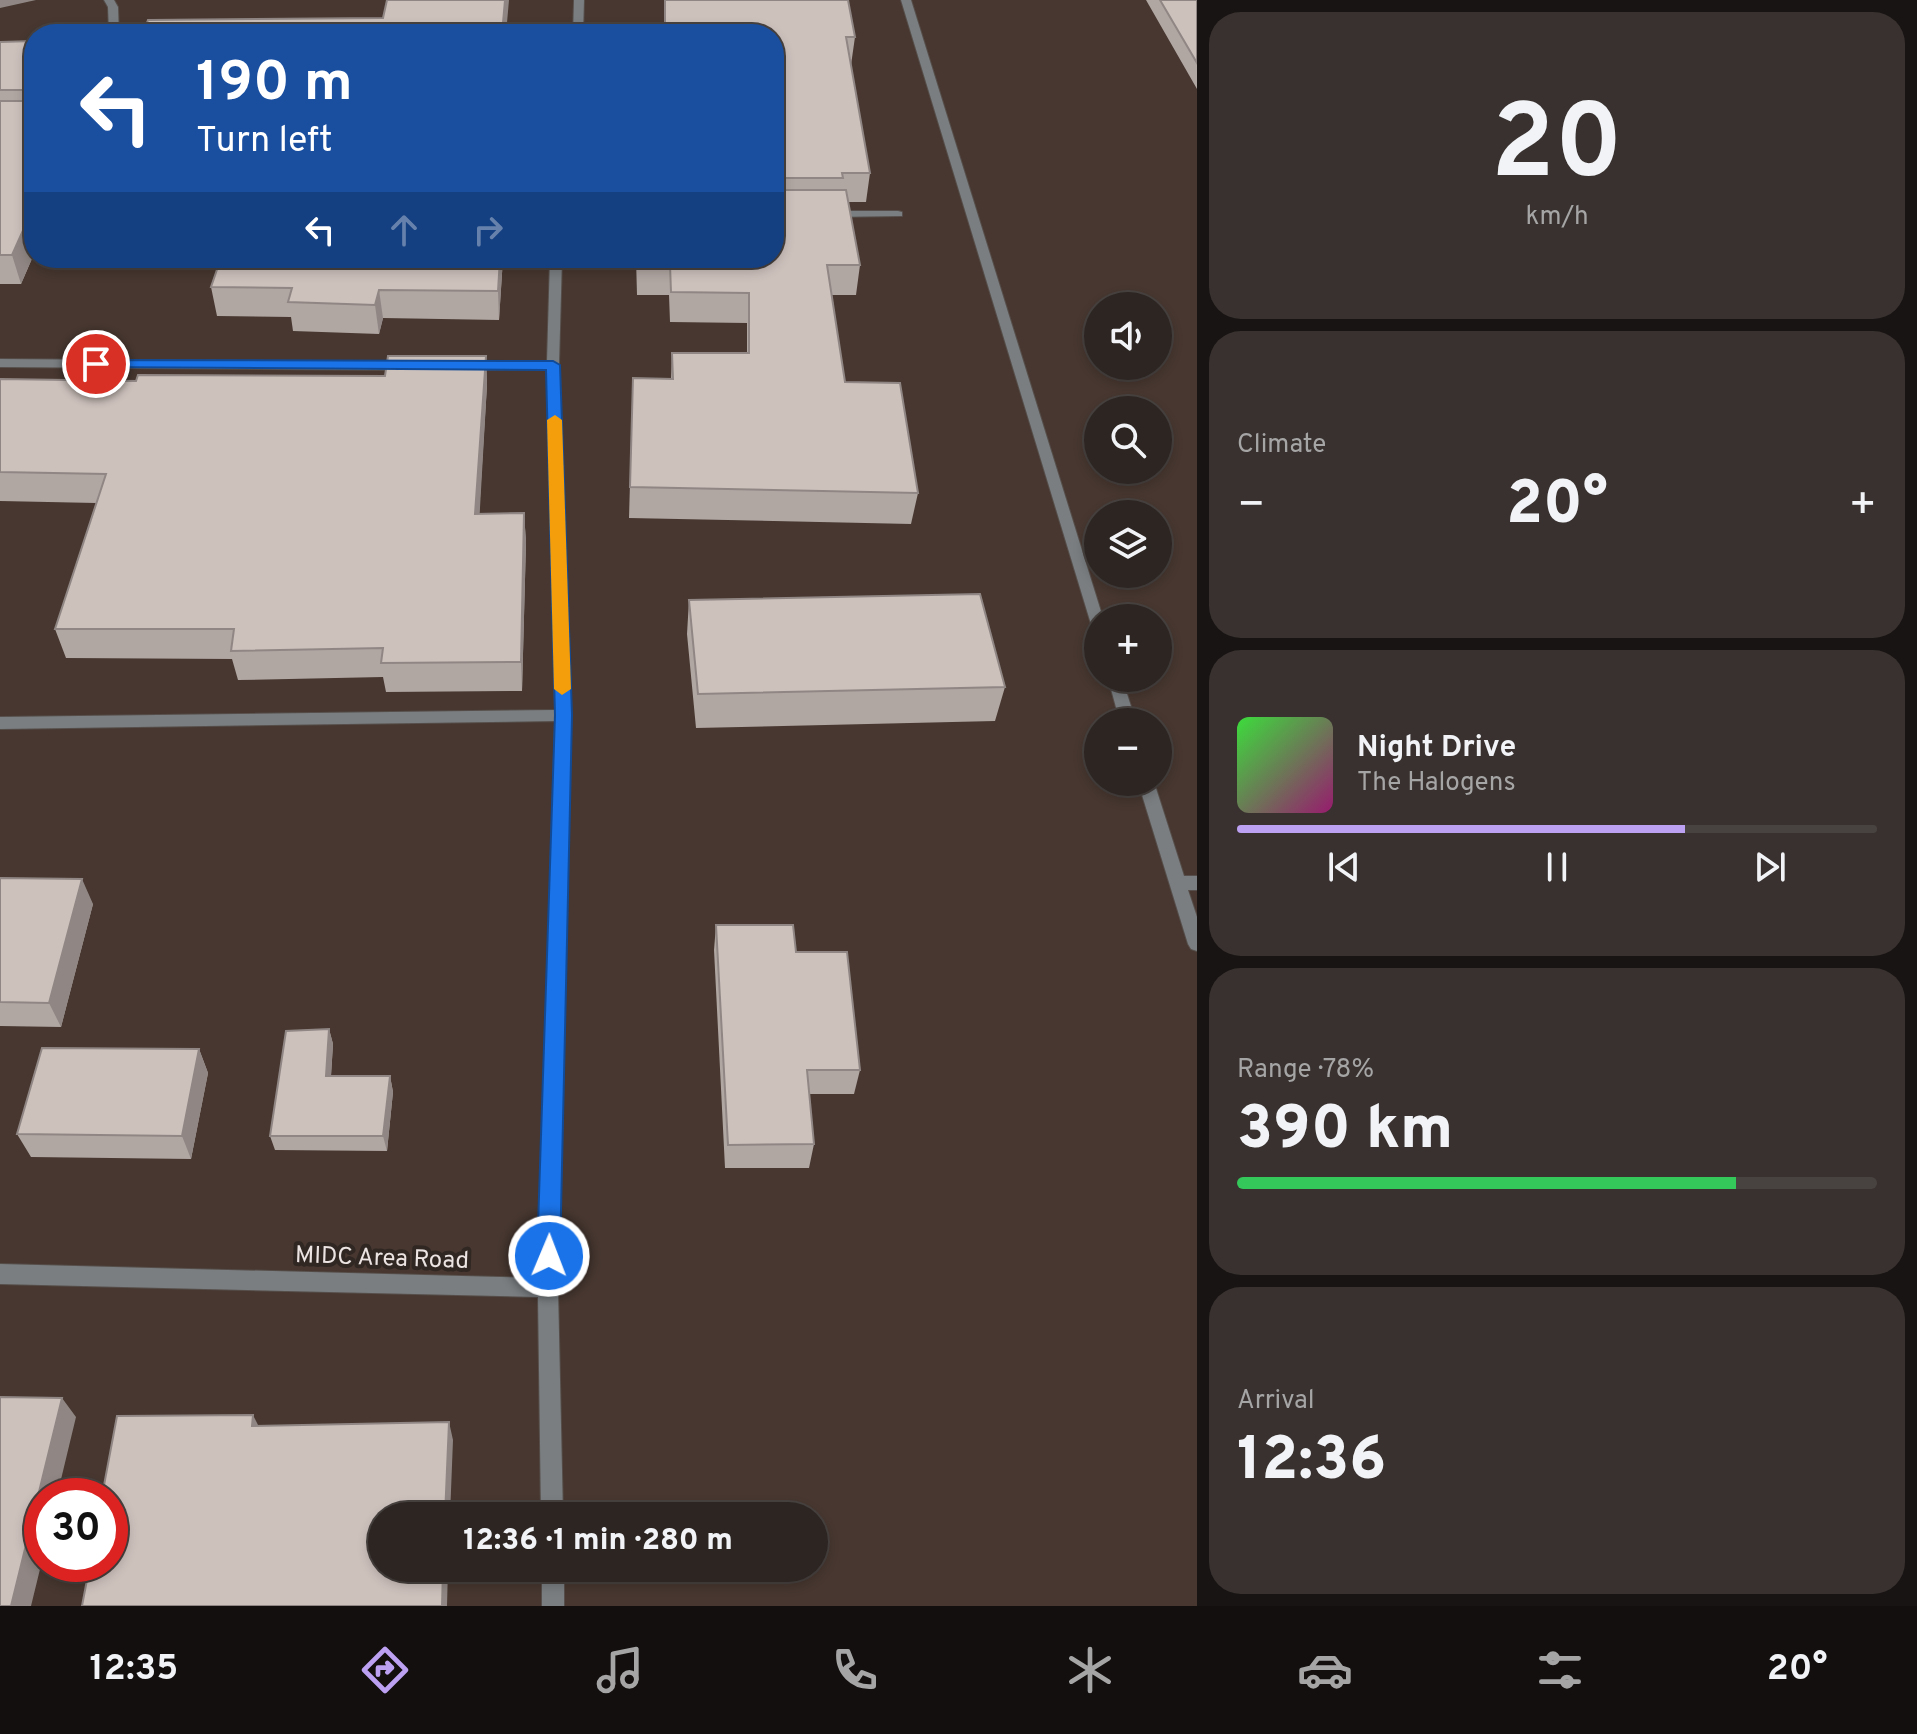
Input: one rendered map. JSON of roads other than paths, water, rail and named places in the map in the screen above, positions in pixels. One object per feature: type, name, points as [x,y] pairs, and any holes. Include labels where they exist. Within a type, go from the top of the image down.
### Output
[{"type":"street","points":[[109,0],[113,7],[114,24]]},
{"type":"street","points":[[578,24],[579,0]]},
{"type":"street","points":[[906,0],[1092,604]]},
{"type":"street","points":[[820,214],[898,214]]},
{"type":"street","points":[[552,1502],[548,1288],[563,715],[553,365],[556,268]]},
{"type":"street","points":[[0,363],[428,366]]},
{"type":"street","points":[[459,366],[553,365]]},
{"type":"street","points":[[0,723],[563,715]]},
{"type":"street","points":[[1150,796],[1197,944]]},
{"type":"street","points":[[1177,883],[1197,883]]},
{"type":"street","name":"MIDC Area Road","points":[[0,1274],[548,1288]]},
{"type":"street","points":[[553,1582],[553,1606]]}]
